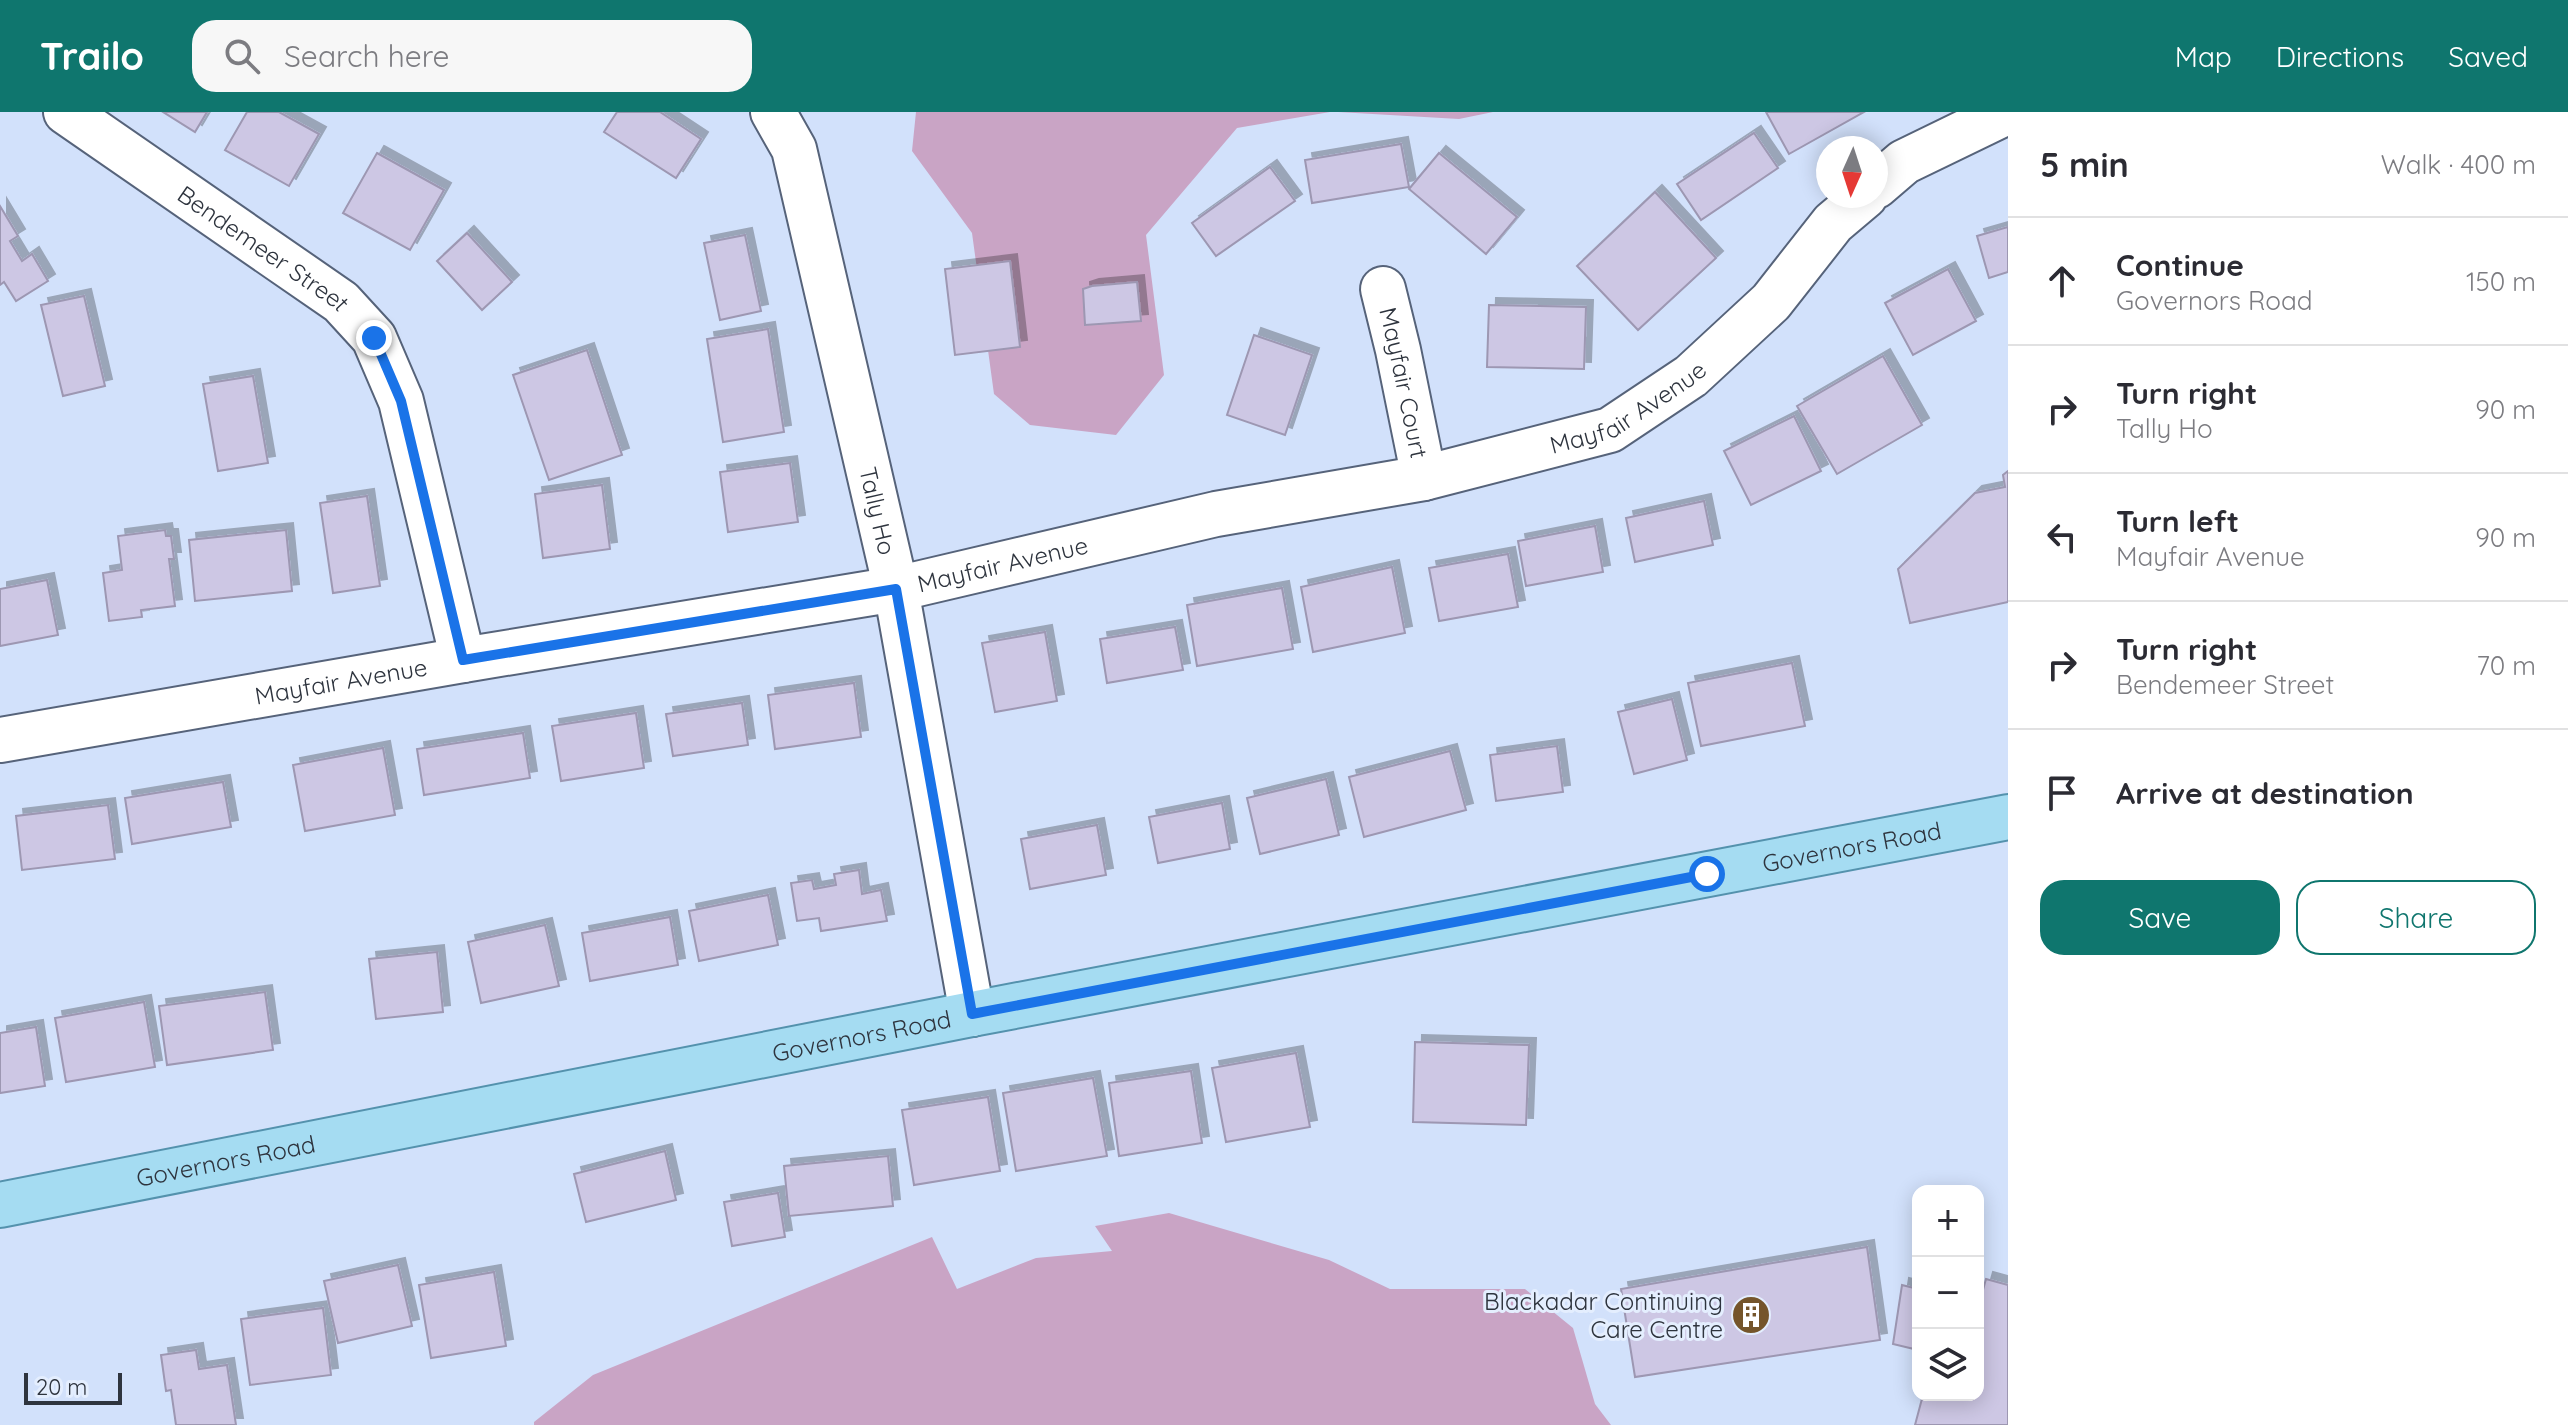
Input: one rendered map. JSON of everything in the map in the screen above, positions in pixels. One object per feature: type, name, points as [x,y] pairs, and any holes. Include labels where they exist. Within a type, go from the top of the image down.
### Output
[{"type":"main road","name":"Governors Road","points":[[0,1205],[972,1014],[2008,817]]},
{"type":"street","name":"Bendemeer Street","points":[[66,112],[341,302],[374,338],[401,401],[463,660]]},
{"type":"street","name":"Tally Ho","points":[[773,112],[794,149],[896,589],[972,1014]]},
{"type":"street","points":[[1888,176],[1904,162],[2007,112]]},
{"type":"street","name":"Mayfair Avenue","points":[[0,740],[896,589],[1216,514],[1424,478],[1610,430],[1691,376],[1771,302],[1833,223],[1851,208]]},
{"type":"street","name":"Mayfair Court","points":[[1383,289],[1424,478]]},
{"type":"shaded area","points":[[916,112],[1330,112],[1237,128],[1146,235],[1164,375],[1116,435],[1030,425],[994,394],[972,233],[912,151]]},
{"type":"shaded area","points":[[1338,112],[1493,112],[1459,119]]},
{"type":"shaded area","points":[[1169,1213],[1329,1260],[1390,1289],[1525,1289],[1573,1328],[1595,1404],[1611,1425],[534,1425],[593,1375],[932,1237],[957,1289],[1036,1258],[1112,1251],[1095,1226]]},
{"type":"building","points":[[163,112],[207,112],[195,132]]},
{"type":"building","points":[[247,112],[279,112],[319,134],[289,186],[225,150]]},
{"type":"building","points":[[617,112],[660,112],[701,139],[676,178],[604,132]]},
{"type":"building","points":[[1766,112],[1864,112],[1816,136],[1789,154]]},
{"type":"building","points":[[1754,133],[1778,168],[1701,220],[1677,184]]},
{"type":"building","points":[[1401,144],[1409,187],[1312,203],[1305,160]]},
{"type":"building","points":[[377,153],[444,190],[410,250],[343,213]]},
{"type":"building","points":[[1439,153],[1517,217],[1486,254],[1409,189]]},
{"type":"building","points":[[1270,167],[1295,201],[1216,256],[1192,223]]},
{"type":"building","points":[[1655,192],[1716,258],[1638,330],[1577,266]]},
{"type":"building","points":[[0,206],[18,236],[10,241],[22,261],[32,254],[48,281],[16,301],[4,282],[0,285]]},
{"type":"building","points":[[2008,227],[2008,272],[1989,278],[1977,236]]},
{"type":"building","points":[[467,233],[512,282],[482,310],[437,261]]},
{"type":"building","points":[[745,235],[761,311],[720,320],[704,243]]},
{"type":"building","points":[[1010,261],[1020,347],[955,355],[945,269]]},
{"type":"building","points":[[1948,269],[1976,321],[1913,355],[1885,303]]},
{"type":"building","points":[[1137,282],[1141,321],[1085,325],[1083,289]]},
{"type":"building","points":[[84,296],[105,386],[63,396],[41,305]]},
{"type":"building","points":[[1489,305],[1586,307],[1584,369],[1487,367]]},
{"type":"building","points":[[768,329],[784,432],[723,442],[707,339]]},
{"type":"building","points":[[1254,335],[1312,355],[1285,435],[1227,415]]},
{"type":"building","points":[[587,350],[622,455],[549,480],[513,375]]},
{"type":"building","points":[[1883,356],[1922,425],[1837,474],[1797,406]]},
{"type":"building","points":[[253,376],[268,463],[218,471],[203,384]]},
{"type":"building","points":[[1794,416],[1821,471],[1751,505],[1724,451]]},
{"type":"building","points":[[790,463],[798,522],[728,532],[720,472]]},
{"type":"building","points":[[2008,471],[2008,602],[1910,623],[1898,569],[1975,493],[2005,487],[2003,475]]},
{"type":"building","points":[[602,485],[610,549],[543,558],[535,494]]},
{"type":"building","points":[[367,496],[380,586],[333,593],[320,503]]},
{"type":"building","points":[[1704,501],[1713,545],[1635,562],[1626,518]]},
{"type":"building","points":[[1595,526],[1603,572],[1526,586],[1518,541]]},
{"type":"building","points":[[165,530],[166,536],[171,536],[174,559],[169,559],[175,606],[141,610],[142,617],[109,621],[103,573],[122,570],[118,536]]},
{"type":"building","points":[[286,530],[292,591],[195,601],[189,540]]},
{"type":"building","points":[[1508,554],[1518,607],[1439,621],[1429,568]]},
{"type":"building","points":[[1392,567],[1405,633],[1313,652],[1301,587]]},
{"type":"building","points":[[47,580],[58,635],[0,646],[0,589]]},
{"type":"building","points":[[1282,588],[1293,649],[1197,666],[1187,605]]},
{"type":"building","points":[[1175,627],[1183,670],[1107,683],[1100,639]]},
{"type":"building","points":[[1045,632],[1057,701],[995,712],[982,643]]},
{"type":"building","points":[[1792,663],[1805,726],[1701,746],[1688,683]]},
{"type":"building","points":[[854,683],[861,737],[775,749],[768,695]]},
{"type":"building","points":[[1672,699],[1687,760],[1634,774],[1618,712]]},
{"type":"building","points":[[742,703],[748,745],[673,756],[666,714]]},
{"type":"building","points":[[636,713],[644,768],[561,781],[552,726]]},
{"type":"building","points":[[523,733],[530,778],[424,795],[417,749]]},
{"type":"building","points":[[1557,746],[1563,792],[1496,801],[1490,755]]},
{"type":"building","points":[[383,748],[395,815],[305,831],[293,765]]},
{"type":"building","points":[[1450,751],[1466,810],[1364,837],[1349,777]]},
{"type":"building","points":[[1326,779],[1339,835],[1260,854],[1247,798]]},
{"type":"building","points":[[223,782],[231,827],[132,844],[125,798]]},
{"type":"building","points":[[1222,803],[1230,849],[1158,863],[1149,817]]},
{"type":"building","points":[[108,805],[115,859],[22,870],[16,816]]},
{"type":"building","points":[[1097,825],[1106,875],[1030,889],[1021,839]]},
{"type":"building","points":[[859,870],[862,894],[881,890],[887,921],[821,931],[819,918],[797,921],[791,883],[812,880],[814,889],[836,885],[834,874]]},
{"type":"building","points":[[768,895],[778,945],[699,961],[689,911]]},
{"type":"building","points":[[670,917],[678,965],[590,981],[582,933]]},
{"type":"building","points":[[545,925],[559,986],[481,1003],[468,942]]},
{"type":"building","points":[[437,952],[443,1012],[376,1019],[369,959]]},
{"type":"building","points":[[265,992],[273,1050],[167,1065],[159,1006]]},
{"type":"building","points":[[144,1002],[155,1067],[66,1082],[55,1018]]},
{"type":"building","points":[[36,1027],[45,1086],[0,1093],[0,1033]]},
{"type":"building","points":[[1415,1042],[1529,1045],[1526,1125],[1413,1122]]},
{"type":"building","points":[[1296,1053],[1310,1127],[1226,1142],[1212,1068]]},
{"type":"building","points":[[1191,1071],[1202,1143],[1119,1156],[1109,1083]]},
{"type":"building","points":[[1093,1078],[1107,1156],[1016,1171],[1003,1093]]},
{"type":"building","points":[[988,1097],[1000,1171],[914,1185],[902,1110]]},
{"type":"building","points":[[665,1151],[676,1200],[586,1222],[574,1174]]},
{"type":"building","points":[[888,1156],[893,1206],[789,1216],[784,1166]]},
{"type":"building","points":[[778,1193],[785,1237],[732,1246],[724,1202]]},
{"type":"building","name":"Blackadar Continuing Care Centre","points":[[1867,1247],[1880,1340],[1635,1377],[1621,1289]]},
{"type":"building","points":[[398,1265],[412,1326],[338,1343],[324,1281]]},
{"type":"building","points":[[494,1272],[506,1346],[431,1358],[419,1285]]},
{"type":"building","points":[[1986,1279],[2008,1285],[2008,1425],[1915,1425],[1921,1401],[1984,1401]]},
{"type":"building","points":[[1902,1285],[1912,1288],[1912,1349],[1893,1344]]},
{"type":"building","points":[[323,1308],[331,1375],[250,1385],[241,1319]]},
{"type":"building","points":[[196,1350],[199,1369],[227,1365],[236,1425],[176,1425],[171,1390],[166,1391],[161,1355]]},
{"type":"place","name":"Blackadar Continuing Care Centre","points":[[1751,1315]]},
{"type":"route","points":[[374,338],[401,401],[463,660],[896,589],[972,1014],[1707,874]]}]
